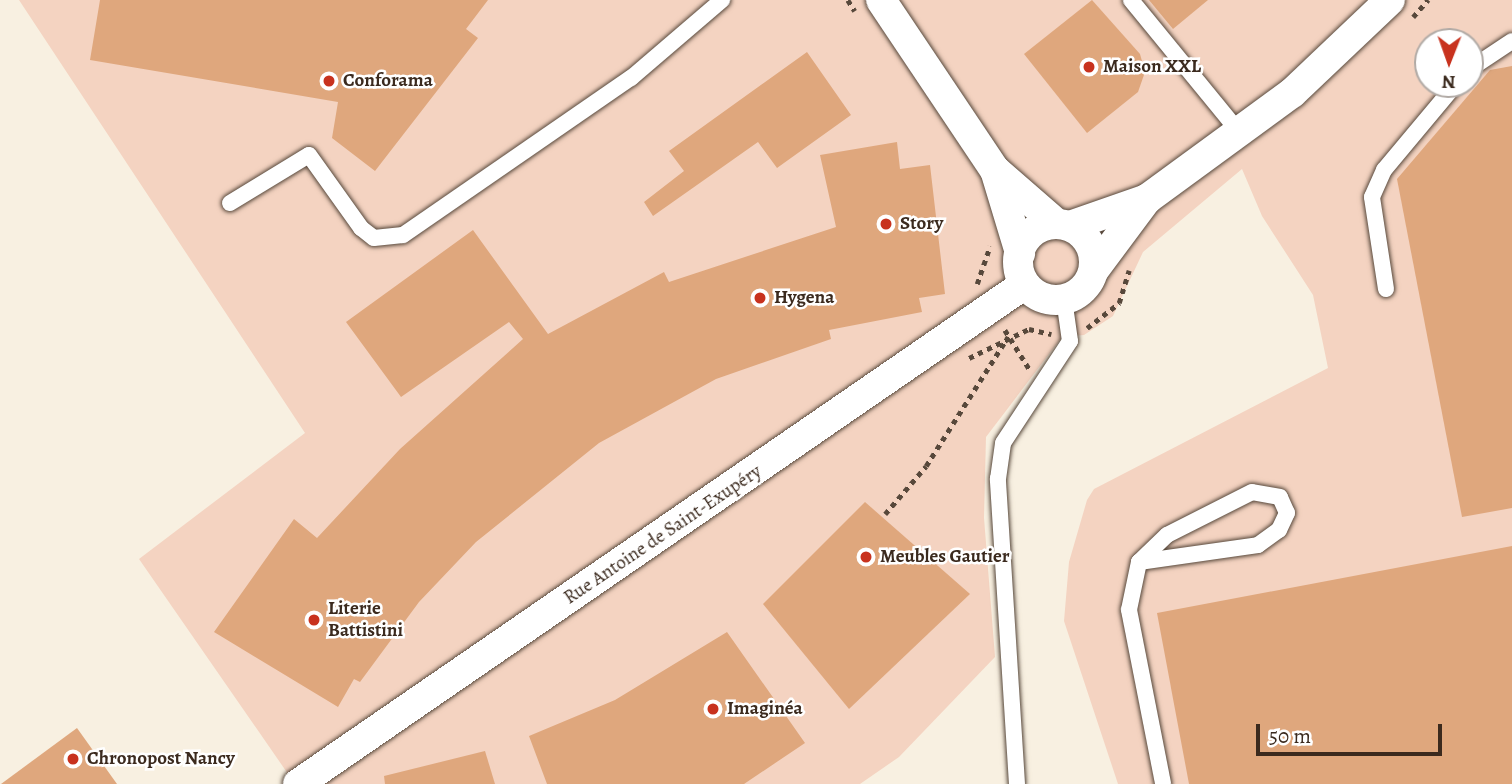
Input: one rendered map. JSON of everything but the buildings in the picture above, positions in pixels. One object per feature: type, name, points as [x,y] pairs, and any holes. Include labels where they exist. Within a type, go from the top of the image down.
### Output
[{"type":"street","points":[[995,170],[1020,253],[1025,284],[1040,297],[1064,299],[1085,288],[1094,270],[1147,199],[1240,133],[1390,0]]},
{"type":"street","points":[[869,8],[995,170],[1090,244],[1094,270]]},
{"type":"street","points":[[1020,253],[1031,234],[1147,199]]},
{"type":"street","name":"Rue Antoine de Saint-Exupéry","points":[[298,784],[1025,284]]},
{"type":"lane","points":[[230,203],[309,155],[361,228],[374,238],[403,235],[631,78],[722,0]]},
{"type":"lane","points":[[1131,0],[1240,133]]},
{"type":"lane","points":[[1484,60],[1512,41]]},
{"type":"lane","points":[[1386,289],[1372,197],[1384,170],[1444,98]]},
{"type":"lane","points":[[1017,784],[998,479],[1003,443],[1066,351],[1071,332],[1064,299]]},
{"type":"lane","points":[[1139,562],[1258,545],[1279,530],[1287,513],[1280,497],[1252,492],[1167,535],[1139,562],[1129,610],[1163,784]]},
{"type":"path","points":[[848,0],[869,8]]},
{"type":"path","points":[[989,236],[975,290],[994,306],[1008,336],[1042,384]]},
{"type":"path","points":[[965,360],[1008,336],[1029,329],[1071,332],[1104,320],[1119,303],[1132,262]]},
{"type":"path","points":[[885,514],[926,466],[1008,336]]},
{"type":"shaded area","points":[[19,0],[1512,0],[1512,784],[1118,784],[1064,621],[1069,562],[1087,500],[1094,489],[1328,368],[1313,295],[1262,216],[1242,169],[1143,252],[1113,316],[1084,335],[1062,337],[986,437],[984,518],[995,657],[899,757],[860,784],[295,784],[139,559],[305,433]]},
{"type":"place","name":"Maison XXL","points":[[1089,67]]},
{"type":"place","name":"Conforama","points":[[329,81]]},
{"type":"place","name":"Story","points":[[886,224]]},
{"type":"place","name":"Hygena","points":[[760,298]]},
{"type":"place","name":"Meubles Gautier","points":[[866,557]]},
{"type":"place","name":"Literie Battistini","points":[[314,620]]},
{"type":"place","name":"Imaginéa","points":[[713,709]]},
{"type":"place","name":"Chronopost Nancy","points":[[73,759]]}]
